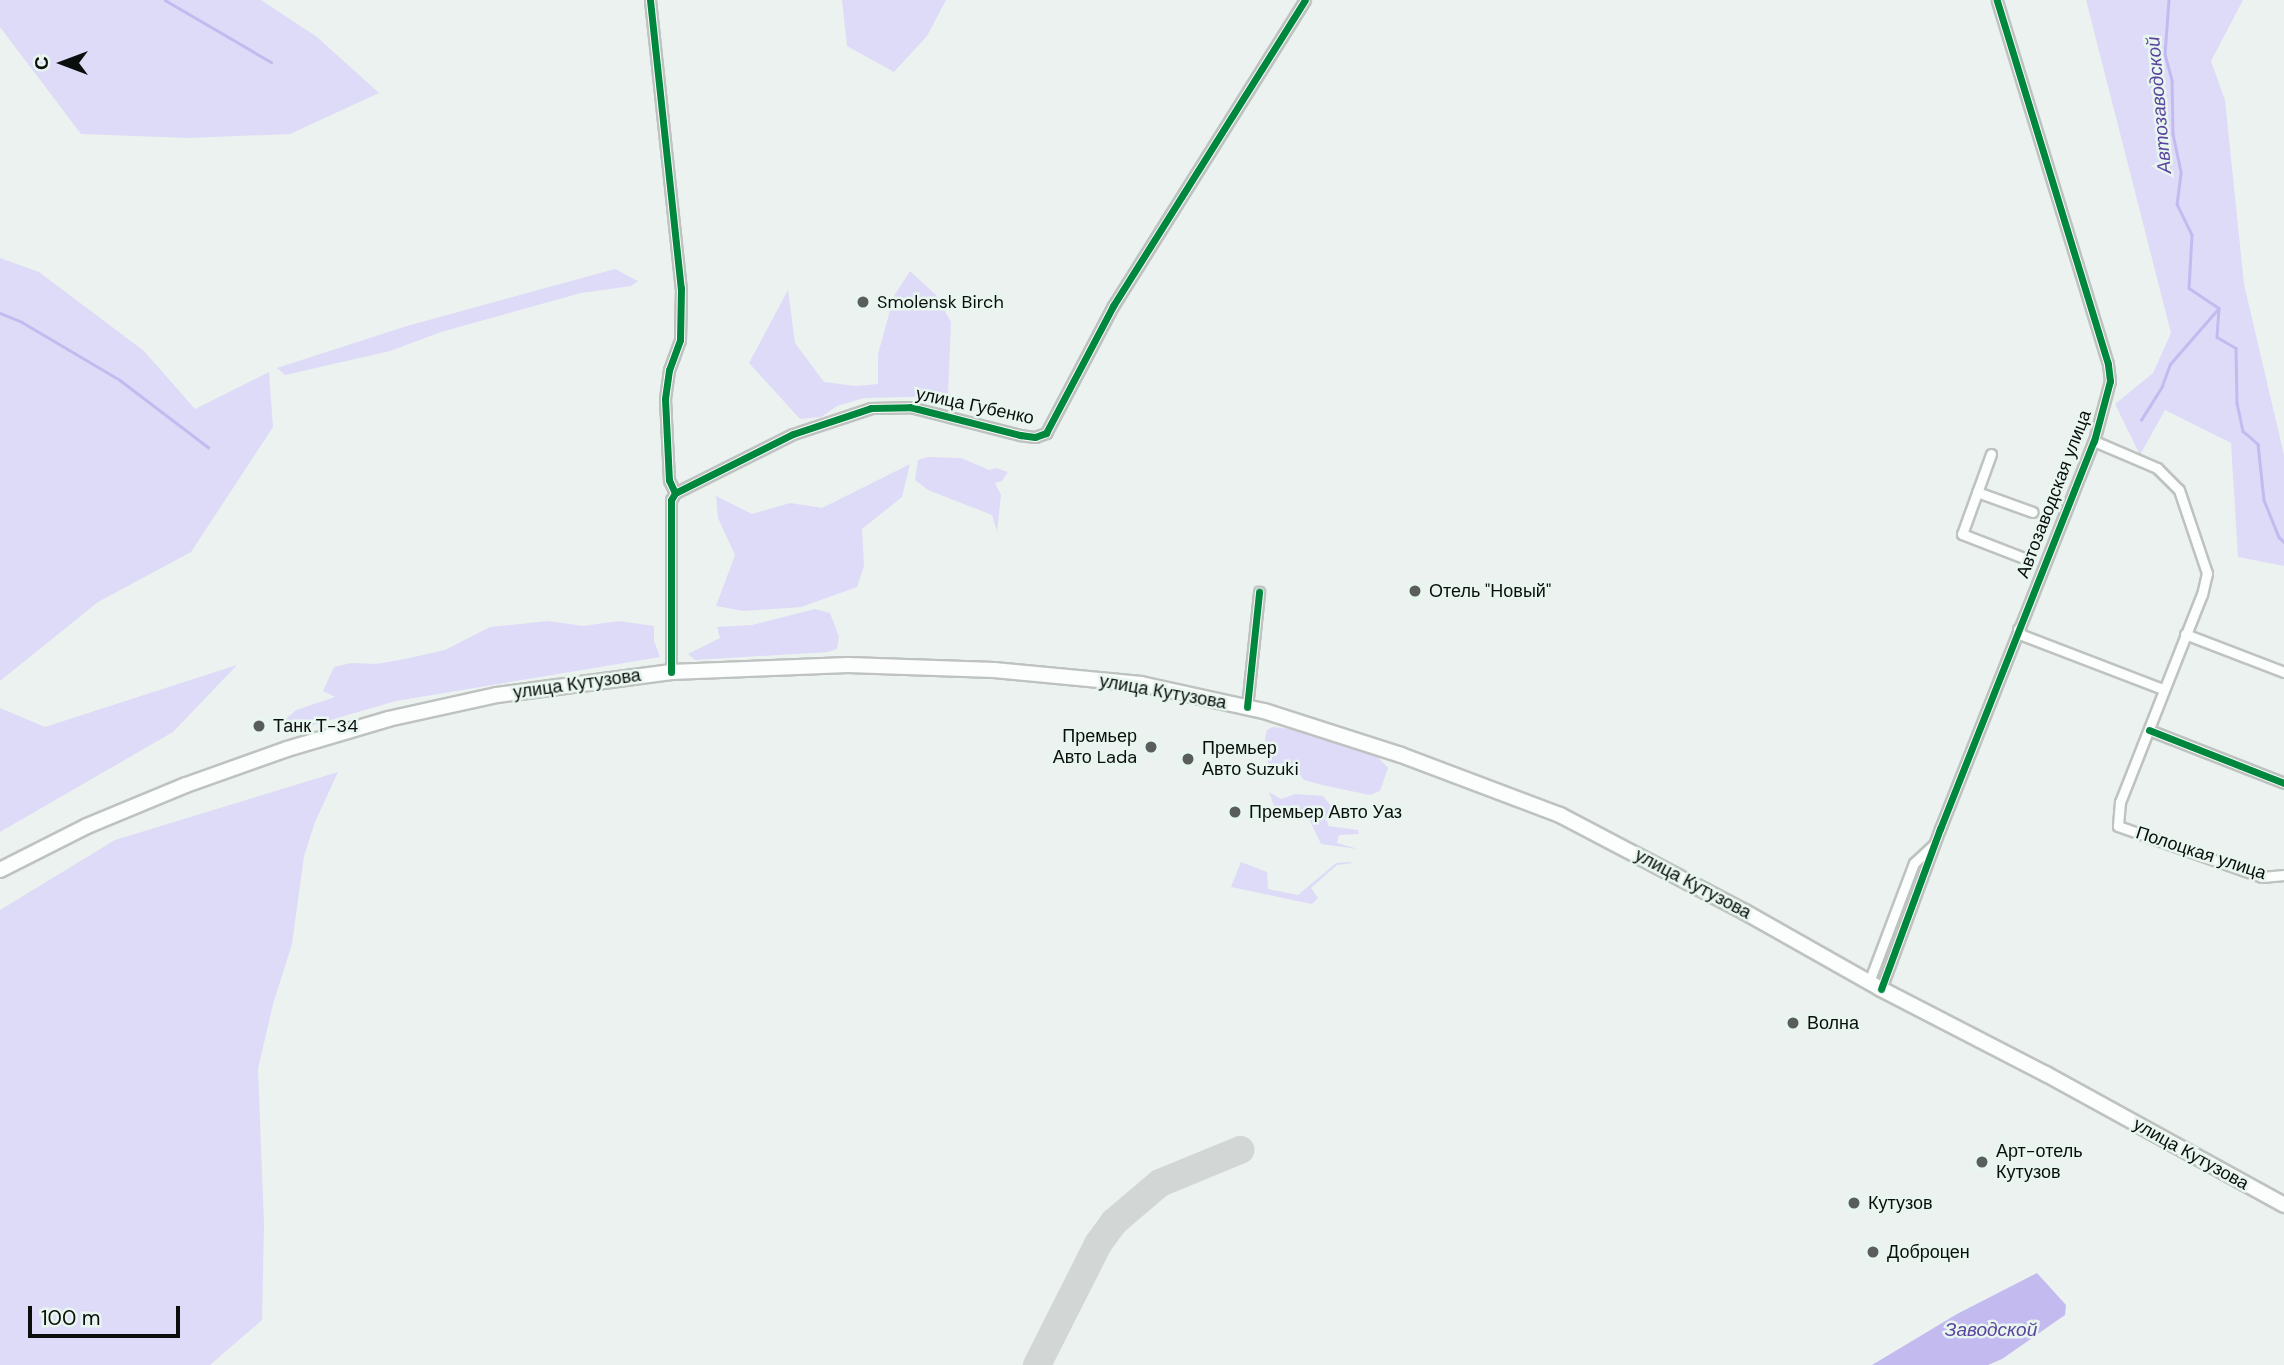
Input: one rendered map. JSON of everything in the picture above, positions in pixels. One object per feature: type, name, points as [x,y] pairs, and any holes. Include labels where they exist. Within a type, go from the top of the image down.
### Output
[{"type":"main road","name":"улица Кутузова","points":[[0,870],[87,826],[186,785],[376,723],[497,695],[671,672],[848,665],[994,670],[1142,684],[1247,707],[1401,755],[1560,815],[1745,912],[1875,986],[2046,1074],[2284,1205]]},
{"type":"street","points":[[650,0],[681,288],[680,340],[669,370],[665,398],[670,481],[675,493],[671,500],[671,672]]},
{"type":"street","name":"улица Губенко","points":[[675,493],[793,434],[871,408],[909,407],[1020,435],[1035,437],[1046,433],[1113,306],[1305,0]]},
{"type":"street","name":"Автозаводская улица","points":[[1875,986],[2094,441],[2107,398],[2108,365],[1997,0]]},
{"type":"street","points":[[2094,441],[2157,468],[2179,490],[2207,573],[2149,730],[2284,783]]},
{"type":"street","points":[[1991,454],[1962,534],[2029,560]]},
{"type":"street","points":[[1977,492],[2033,512]]},
{"type":"street","points":[[1247,707],[1259,592]]},
{"type":"street","points":[[2018,629],[2022,635],[2163,689]]},
{"type":"street","points":[[2185,634],[2284,672]]},
{"type":"street","name":"Полоцкая улица","points":[[2149,730],[2120,802],[2118,826],[2262,877],[2284,875]]},
{"type":"street","name":"Автозаводская улица","points":[[1875,986],[1914,863],[1934,844]]},
{"type":"shaded area","points":[[0,0],[261,0],[317,37],[379,93],[290,134],[189,138],[81,134],[0,27]]},
{"type":"shaded area","points":[[842,0],[946,0],[927,36],[894,72],[847,46]]},
{"type":"shaded area","points":[[2086,0],[2243,0],[2211,61],[2225,100],[2244,284],[2284,455],[2284,566],[2238,557],[2231,443],[2165,410],[2140,455],[2115,404],[2153,373],[2171,333]]},
{"type":"shaded area","points":[[0,258],[39,272],[144,351],[195,409],[269,372],[273,427],[191,552],[98,602],[0,681]]},
{"type":"shaded area","points":[[615,269],[638,281],[631,286],[581,293],[441,332],[390,351],[285,375],[277,368],[407,326]]},
{"type":"shaded area","points":[[910,271],[936,295],[951,322],[948,396],[864,398],[837,406],[821,417],[800,419],[749,363],[788,290],[795,343],[824,382],[856,386],[878,384],[878,354],[894,296]]},
{"type":"shaded area","points":[[928,457],[961,458],[989,470],[996,468],[1008,472],[1002,481],[995,483],[1001,495],[995,551],[997,531],[992,515],[928,490],[915,480],[918,460]]},
{"type":"shaded area","points":[[910,464],[902,497],[862,529],[864,566],[857,587],[801,607],[744,611],[716,606],[735,555],[718,518],[716,496],[752,514],[790,503],[822,508]]},
{"type":"shaded area","points":[[815,609],[830,613],[839,637],[837,649],[828,652],[695,660],[688,654],[720,638],[717,627],[752,625]]},
{"type":"shaded area","points":[[548,621],[583,626],[619,621],[654,626],[654,641],[660,657],[396,701],[289,732],[278,726],[296,710],[335,697],[323,691],[334,667],[405,659],[445,650],[490,627]]},
{"type":"shaded area","points":[[237,665],[173,732],[0,832],[0,708],[45,727]]},
{"type":"shaded area","points":[[1273,727],[1293,729],[1375,754],[1388,768],[1380,791],[1370,795],[1304,780],[1300,775],[1276,774],[1270,770],[1266,755],[1267,730]]},
{"type":"shaded area","points":[[338,772],[315,822],[304,856],[292,944],[273,1004],[258,1069],[264,1224],[262,1320],[210,1365],[0,1365],[0,910],[115,840]]},
{"type":"shaded area","points":[[1269,792],[1281,799],[1295,794],[1323,796],[1332,807],[1327,818],[1328,826],[1358,830],[1359,834],[1339,835],[1337,843],[1358,849],[1321,844],[1310,821],[1275,808]]},
{"type":"shaded area","points":[[1241,862],[1267,872],[1268,889],[1298,895],[1336,863],[1353,863],[1337,865],[1311,888],[1318,898],[1312,904],[1231,887]]},
{"type":"water","name":"Заводской","points":[[2037,1273],[2066,1305],[2065,1315],[2002,1359],[1988,1365],[1872,1365],[1957,1314]]},
{"type":"waterway","points":[[165,0],[271,62]]},
{"type":"waterway","name":"Автозаводской","points":[[2169,0],[2165,54],[2172,80],[2173,134],[2181,173],[2177,204],[2192,235],[2189,288],[2219,308],[2217,337],[2236,348],[2237,403],[2243,431],[2258,444],[2264,500],[2279,537],[2284,542]]},
{"type":"waterway","points":[[2141,420],[2162,386],[2170,364],[2218,309]]},
{"type":"waterway","points":[[0,313],[22,322],[120,380],[208,447]]},
{"type":"taxiway","points":[[1037,1365],[1098,1244],[1114,1222],[1160,1183],[1240,1150]]},
{"type":"cycle path","points":[[650,0],[681,288],[680,340],[669,370],[665,399],[669,480],[675,493]]},
{"type":"cycle path","points":[[671,672],[671,500],[675,493],[793,434],[871,408],[910,407],[1020,435],[1035,437],[1046,433],[1113,306],[1305,0]]},
{"type":"cycle path","points":[[1881,989],[1940,829],[2094,441],[2110,381],[2108,364],[1997,0]]},
{"type":"cycle path","points":[[1247,707],[1259,592]]},
{"type":"cycle path","points":[[2149,730],[2284,783]]},
{"type":"place","name":"Smolensk Birch","points":[[863,302]]},
{"type":"place","name":"Отель \"Новый\"","points":[[1415,591]]},
{"type":"place","name":"Танк Т-34","points":[[259,726]]},
{"type":"place","name":"Премьер Авто Lada","points":[[1151,747]]},
{"type":"place","name":"Премьер Авто Suzuki","points":[[1188,759]]},
{"type":"place","name":"Премьер Авто Уаз","points":[[1235,812]]},
{"type":"place","name":"Волна","points":[[1793,1023]]},
{"type":"place","name":"Арт-отель Кутузов","points":[[1982,1162]]},
{"type":"place","name":"Кутузов","points":[[1854,1203]]},
{"type":"place","name":"Доброцен","points":[[1873,1252]]}]
